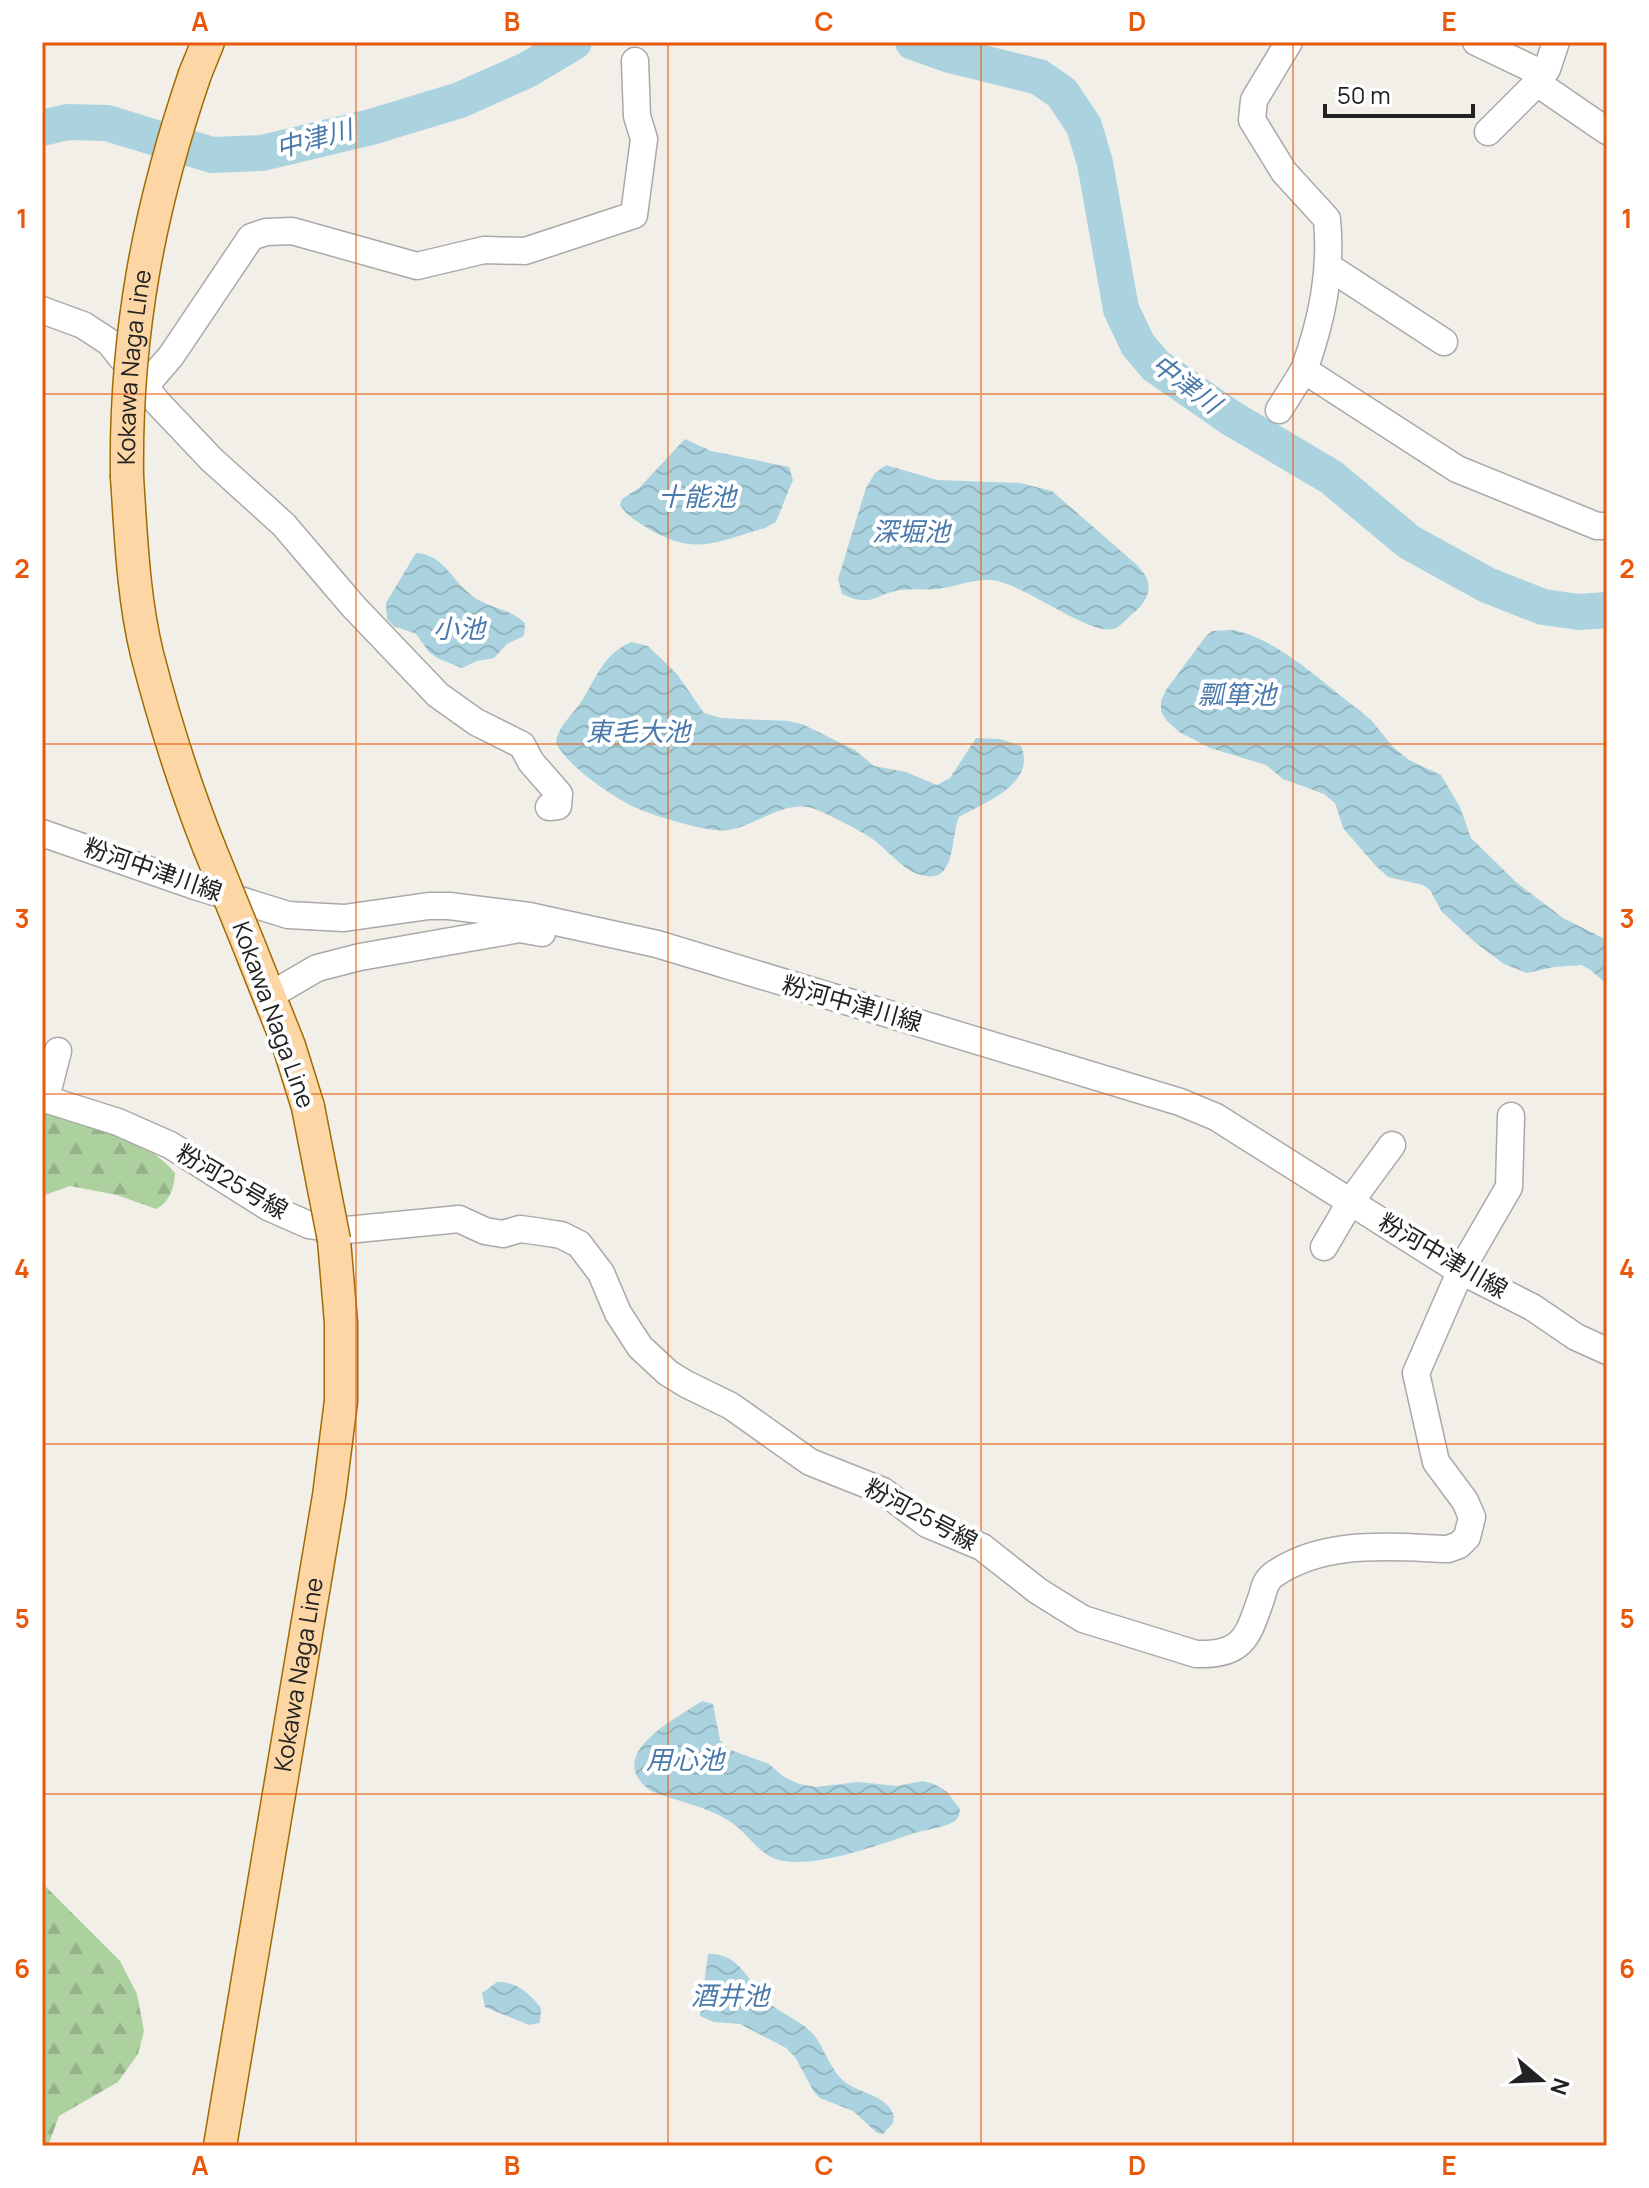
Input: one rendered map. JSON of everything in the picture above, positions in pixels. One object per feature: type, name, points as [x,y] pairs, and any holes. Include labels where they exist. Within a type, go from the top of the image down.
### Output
[{"type":"main road","name":"Kokawa Naga Line","points":[[208,42],[163,172],[140,278],[128,402],[127,477],[135,582],[147,652],[184,783],[289,1046],[308,1107],[334,1240],[341,1323],[341,1401],[329,1496],[220,2146]]},
{"type":"street","points":[[1279,410],[1304,370],[1323,304],[1329,267],[1327,219],[1284,172],[1252,120],[1254,100],[1289,42]]},
{"type":"street","points":[[1476,42],[1540,78],[1607,131]]},
{"type":"street","points":[[1488,132],[1540,78],[1556,42]]},
{"type":"street","points":[[145,386],[171,356],[251,237],[266,232],[292,231],[417,266],[484,250],[525,251],[634,215],[644,139],[637,116],[635,61]]},
{"type":"street","points":[[1329,267],[1444,342]]},
{"type":"street","points":[[42,310],[83,325],[109,342],[158,403],[211,459],[284,525],[353,606],[438,695],[476,722],[522,745],[531,762],[559,794],[558,806],[549,807]]},
{"type":"street","points":[[1304,370],[1457,469],[1597,526],[1607,526]]},
{"type":"street","name":"粉河中津川線","points":[[42,833],[288,915],[344,918],[449,906],[592,928],[657,944],[1180,1102],[1216,1117],[1461,1270],[1532,1307],[1576,1337],[1607,1351]]},
{"type":"street","points":[[269,996],[317,968],[360,957],[520,929],[585,940],[592,928]]},
{"type":"street","points":[[44,1098],[58,1051]]},
{"type":"street","name":"粉河25号線","points":[[44,1098],[118,1122],[170,1145],[268,1207],[309,1225],[347,1230],[459,1219],[485,1231],[503,1234],[520,1229],[561,1235],[579,1244],[601,1273],[618,1313],[640,1347],[677,1379],[731,1406],[810,1462],[883,1491],[927,1524],[982,1547],[1038,1591],[1083,1619],[1196,1654],[1216,1655],[1231,1651],[1244,1640],[1271,1575],[1321,1555],[1355,1547],[1448,1549],[1459,1545],[1467,1537],[1472,1517],[1465,1501],[1436,1462],[1416,1373],[1461,1270],[1509,1187],[1511,1116]]},
{"type":"street","points":[[1324,1247],[1351,1201],[1392,1145]]},
{"type":"green space","points":[[42,1112],[95,1126],[149,1150],[175,1173],[168,1198],[156,1209],[117,1195],[70,1186],[42,1196]]},
{"type":"green space","points":[[42,1883],[120,1961],[137,1994],[144,2031],[138,2054],[118,2082],[59,2116],[48,2146],[42,2146]]},
{"type":"water","name":"十能池","points":[[685,439],[711,451],[789,467],[793,480],[776,522],[717,542],[691,544],[661,536],[628,514],[620,505],[622,499],[639,488]]},
{"type":"water","name":"深堀池","points":[[886,465],[937,480],[1020,483],[1052,491],[1137,565],[1148,580],[1146,598],[1119,626],[1105,629],[1074,618],[1005,583],[991,580],[938,589],[900,590],[867,600],[842,594],[838,579],[866,488],[875,473]]},
{"type":"water","name":"小池","points":[[416,553],[440,563],[476,599],[519,618],[525,623],[524,636],[507,644],[494,658],[462,668],[429,652],[416,634],[394,626],[387,619],[386,603]]},
{"type":"water","name":"瓢箪池","points":[[1232,630],[1249,634],[1299,663],[1372,721],[1393,747],[1409,760],[1441,775],[1460,807],[1471,838],[1516,882],[1563,918],[1607,940],[1607,984],[1581,965],[1527,973],[1504,964],[1442,912],[1430,890],[1423,885],[1388,877],[1376,866],[1343,828],[1335,803],[1324,794],[1283,779],[1266,765],[1210,748],[1179,732],[1166,720],[1161,711],[1161,701],[1166,690],[1206,636],[1212,631]]},
{"type":"water","name":"東毛大池","points":[[631,642],[648,646],[677,674],[704,713],[721,718],[802,724],[855,750],[874,766],[906,772],[937,785],[950,778],[976,738],[1000,739],[1021,746],[1024,759],[1022,771],[1005,790],[959,817],[950,860],[935,876],[909,870],[869,837],[815,809],[783,809],[729,830],[708,829],[664,818],[630,805],[599,786],[569,760],[556,743],[563,725],[602,666]]},
{"type":"water","name":"用心池","points":[[702,1701],[713,1704],[720,1740],[728,1749],[769,1764],[784,1777],[799,1784],[816,1787],[858,1782],[897,1786],[923,1781],[947,1792],[960,1809],[959,1816],[947,1825],[832,1858],[799,1862],[769,1856],[727,1819],[651,1791],[638,1778],[634,1764],[638,1751],[661,1728]]},
{"type":"water","name":"酒井池","points":[[708,1954],[720,1955],[738,1965],[765,1999],[814,2035],[835,2072],[845,2082],[885,2103],[894,2116],[893,2123],[883,2134],[877,2133],[853,2111],[820,2098],[786,2048],[740,2024],[714,2022],[700,2016]]},
{"type":"water","points":[[497,1982],[517,1986],[532,1998],[541,2008],[540,2023],[529,2025],[485,2007],[482,1993]]},
{"type":"waterway","name":"中津川","points":[[42,128],[68,122],[107,123],[212,155],[262,153],[371,127],[460,100],[527,70],[574,42]]},
{"type":"waterway","name":"中津川","points":[[913,42],[950,55],[1039,77],[1062,93],[1084,126],[1095,163],[1121,309],[1138,345],[1156,366],[1231,418],[1331,477],[1409,542],[1487,585],[1543,607],[1579,612],[1607,610]]}]
